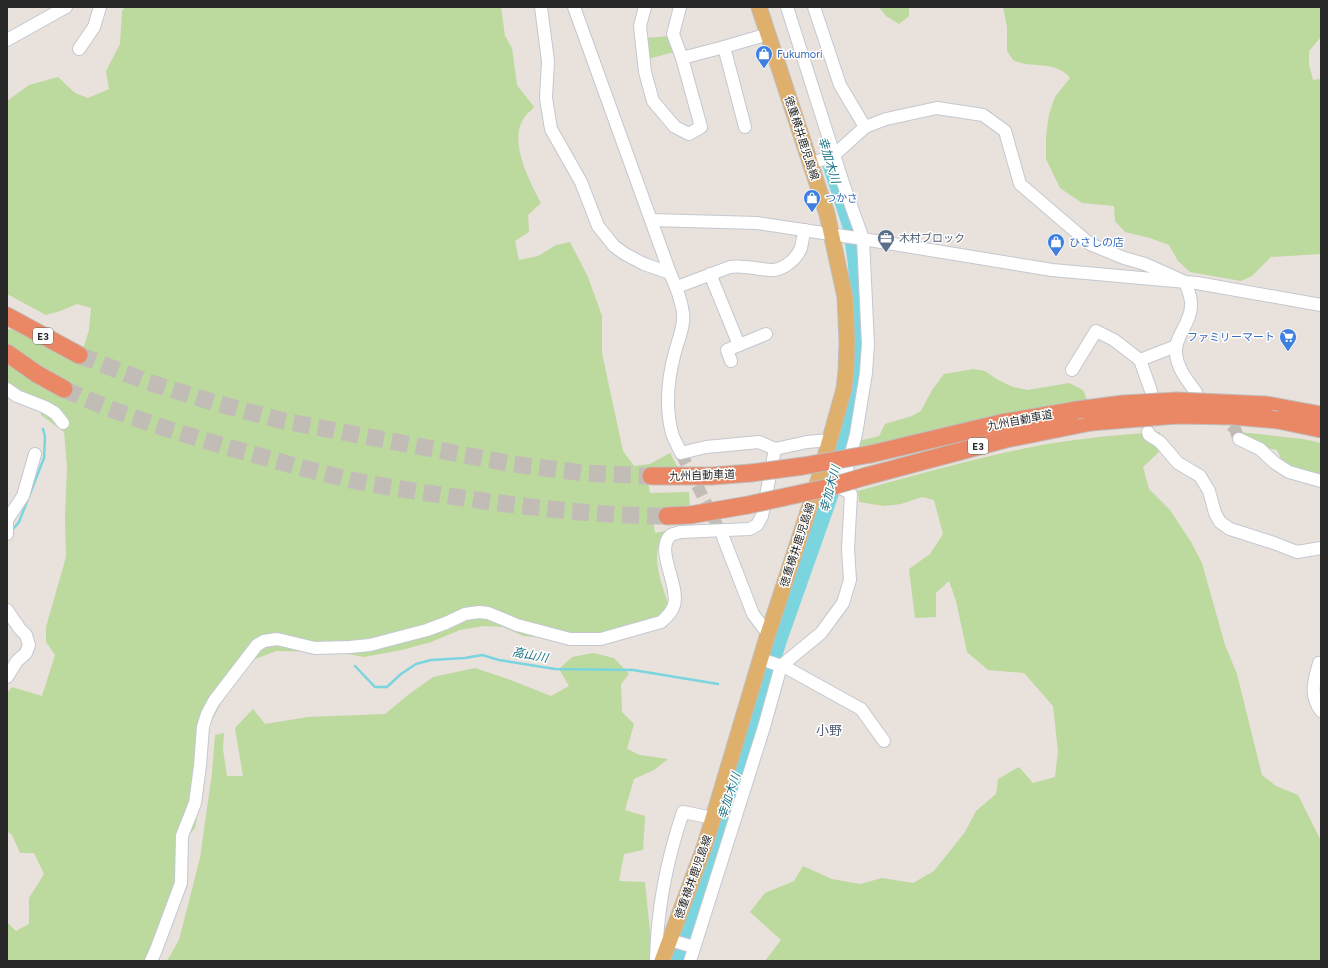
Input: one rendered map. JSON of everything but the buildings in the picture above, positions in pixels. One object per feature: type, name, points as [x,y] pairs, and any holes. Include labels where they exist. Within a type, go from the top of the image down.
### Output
[{"type":"highway","name":"E3","points":[[7,316],[79,355]]},
{"type":"highway","points":[[7,353],[37,374],[64,389]]},
{"type":"highway","name":"九州自動車道","points":[[651,476],[712,476],[751,473],[803,466],[871,454],[1001,423],[1123,404],[1177,401],[1266,405],[1321,415]]},
{"type":"highway","name":"九州自動車道","points":[[667,516],[690,515],[748,505],[826,488],[1006,439],[1091,422],[1177,415],[1233,416],[1278,420],[1321,429]]},
{"type":"main road","name":"徳重横井鹿児島線","points":[[662,961],[698,866],[768,634],[822,476],[844,389],[846,371],[847,342],[845,296],[836,236],[827,214],[814,162],[759,7]]},
{"type":"street","points":[[7,40],[66,7]]},
{"type":"street","points":[[79,49],[94,27],[100,7]]},
{"type":"street","points":[[541,7],[548,62],[546,98],[551,129],[582,182],[598,226],[614,246],[625,254],[644,264],[670,273]]},
{"type":"street","points":[[574,7],[670,273],[677,287],[684,314],[668,388],[668,411],[672,434],[681,453],[706,447],[759,442],[775,448],[807,442],[830,440]]},
{"type":"street","points":[[645,7],[640,26],[645,72],[653,101],[675,127],[689,134],[701,127],[682,58],[673,34],[680,7]]},
{"type":"street","points":[[786,7],[860,239],[868,344],[866,373],[856,434],[839,487]]},
{"type":"street","points":[[814,7],[840,85],[865,127]]},
{"type":"street","points":[[682,58],[768,34]]},
{"type":"street","points":[[724,47],[745,127]]},
{"type":"street","points":[[814,162],[833,156],[865,127],[886,119],[937,108],[983,115],[1005,131],[1020,184],[1090,244],[1124,258],[1145,264],[1185,282],[1191,300],[1191,307],[1189,316],[1176,346],[1176,354],[1184,376],[1196,392]]},
{"type":"street","points":[[651,220],[757,223],[1052,270],[1185,282],[1321,305]]},
{"type":"street","points":[[677,287],[723,269],[737,266],[770,270],[788,265],[798,254],[801,248],[804,230]]},
{"type":"street","points":[[710,274],[739,345]]},
{"type":"street","points":[[1072,370],[1096,331],[1114,340],[1140,360],[1151,391]]},
{"type":"street","points":[[731,361],[727,350],[766,334]]},
{"type":"street","points":[[1140,360],[1176,346]]},
{"type":"street","points":[[7,389],[17,396],[45,407],[55,413],[64,422]]},
{"type":"street","points":[[1148,432],[1149,435],[1160,442],[1178,463],[1200,476],[1209,490],[1215,512],[1220,522],[1230,529],[1297,552],[1321,548]]},
{"type":"street","points":[[1239,440],[1260,449],[1275,463],[1289,472],[1321,481]]},
{"type":"street","points":[[151,961],[181,883],[182,836],[195,803],[203,727],[207,714],[214,701],[257,645],[264,641],[277,640],[315,648],[350,648],[370,645],[427,630],[465,614],[479,612],[488,613],[517,625],[570,639],[601,639],[661,622],[669,615],[674,605],[676,594],[666,559],[665,550],[666,543],[671,535],[680,532],[750,529],[757,525],[762,516],[775,448]]},
{"type":"street","points":[[7,534],[7,520],[23,496],[34,454]]},
{"type":"street","points":[[690,961],[757,748],[780,666],[821,633],[843,603],[850,580],[848,549],[851,494],[822,476]]},
{"type":"street","points":[[723,537],[753,614],[768,634]]},
{"type":"street","points":[[7,610],[26,635],[29,645],[26,653],[18,661],[7,677]]},
{"type":"street","points":[[761,659],[780,666],[861,709],[884,741]]},
{"type":"street","points":[[1321,663],[1319,663],[1312,688],[1318,707],[1321,711]]},
{"type":"street","points":[[656,961],[656,936],[661,896],[674,838],[683,812],[713,818]]},
{"type":"street","points":[[670,940],[694,947]]},
{"type":"green space","points":[[125,7],[501,7],[505,36],[512,48],[517,85],[534,107],[524,118],[520,127],[518,138],[522,161],[531,184],[541,203],[528,215],[529,232],[515,241],[519,260],[538,256],[556,245],[570,242],[588,277],[602,316],[602,353],[623,451],[634,466],[650,464],[670,453],[680,472],[646,472],[650,493],[689,492],[690,509],[652,514],[655,533],[671,530],[662,538],[657,551],[659,574],[668,603],[662,614],[650,626],[622,635],[553,638],[523,636],[503,627],[484,626],[460,630],[431,642],[402,650],[364,657],[337,652],[276,651],[250,661],[229,688],[207,730],[201,797],[195,828],[181,845],[184,883],[153,961],[7,961],[7,922],[16,931],[29,924],[29,898],[44,874],[34,853],[20,853],[12,835],[7,831],[7,693],[12,687],[42,696],[55,655],[46,642],[46,627],[66,557],[65,517],[67,466],[64,432],[41,415],[44,402],[7,385],[7,362],[39,386],[63,395],[27,359],[7,345],[7,329],[16,330],[83,349],[89,330],[91,308],[77,304],[46,315],[7,294],[7,101],[29,85],[58,77],[75,93],[88,98],[109,89],[106,71],[120,44],[122,11]]},
{"type":"green space","points":[[879,7],[909,7],[909,16],[899,24],[886,16]]},
{"type":"green space","points":[[1003,7],[1321,7],[1321,37],[1309,51],[1309,65],[1313,80],[1321,79],[1321,254],[1271,257],[1252,276],[1241,281],[1190,272],[1178,261],[1169,245],[1150,238],[1125,232],[1115,221],[1114,206],[1082,203],[1060,188],[1046,159],[1046,137],[1049,114],[1055,97],[1070,78],[1061,70],[1050,66],[1025,64],[1013,60],[1007,51],[1007,27]]},
{"type":"green space","points":[[670,36],[674,52],[648,59],[645,38]]},
{"type":"green space","points":[[973,369],[985,371],[998,380],[1013,387],[1028,390],[1069,383],[1083,390],[1088,402],[853,451],[855,441],[879,436],[885,424],[912,416],[921,411],[932,390],[944,374]]},
{"type":"green space","points":[[1230,431],[1303,439],[1321,443],[1321,479],[1312,477],[1283,463],[1277,450],[1232,440]]},
{"type":"green space","points":[[1160,432],[1159,452],[1143,467],[1149,489],[1170,510],[1191,542],[1202,563],[1225,645],[1237,674],[1262,775],[1276,786],[1298,795],[1321,841],[1321,961],[765,961],[781,940],[750,912],[765,893],[794,881],[803,866],[832,879],[860,884],[882,878],[913,883],[934,871],[965,832],[976,811],[996,794],[998,779],[1019,767],[1033,783],[1055,777],[1058,751],[1053,706],[1024,673],[988,670],[967,652],[956,601],[949,581],[936,593],[936,617],[915,618],[909,569],[930,554],[943,534],[934,500],[922,497],[901,504],[884,506],[859,502],[858,491],[975,460],[1047,444],[1103,436]]},
{"type":"green space","points":[[593,653],[614,658],[629,674],[621,684],[622,712],[634,724],[627,749],[640,755],[668,759],[654,770],[634,779],[625,810],[645,816],[643,850],[624,854],[619,881],[645,882],[651,941],[651,961],[167,961],[179,940],[200,858],[212,773],[215,735],[224,733],[223,749],[227,776],[243,776],[235,728],[253,709],[265,724],[308,717],[385,714],[433,677],[475,668],[551,696],[569,686],[559,669],[572,657]]},
{"type":"waterway","name":"幸加木川","points":[[679,961],[779,640],[830,496],[846,436],[857,379],[861,347],[856,265],[851,228],[829,160]]},
{"type":"waterway","points":[[14,528],[19,522],[44,458],[45,437],[43,429]]},
{"type":"waterway","name":"高山川","points":[[355,666],[375,687],[387,687],[401,674],[416,664],[431,660],[465,658],[482,655],[499,660],[555,669],[633,670],[718,684]]},
{"type":"tunnel","points":[[79,355],[148,382],[216,403],[284,421],[513,464],[584,473],[651,476]]},
{"type":"tunnel","points":[[64,389],[146,422],[188,436],[328,475],[361,482],[484,501],[553,509],[621,515],[667,516]]},
{"type":"tunnel","points":[[1218,413],[1235,429],[1239,439]]},
{"type":"tunnel","points":[[681,453],[723,537]]},
{"type":"place","name":"Fukumori","points":[[764,69]]},
{"type":"place","name":"つかさ","points":[[812,213]]},
{"type":"place","name":"木村ブロック","points":[[886,253]]},
{"type":"place","name":"ひさしの店","points":[[1056,257]]},
{"type":"place","name":"ファミリーマート","points":[[1288,352]]},
{"type":"district","name":"小野","points":[[829,730]]}]
